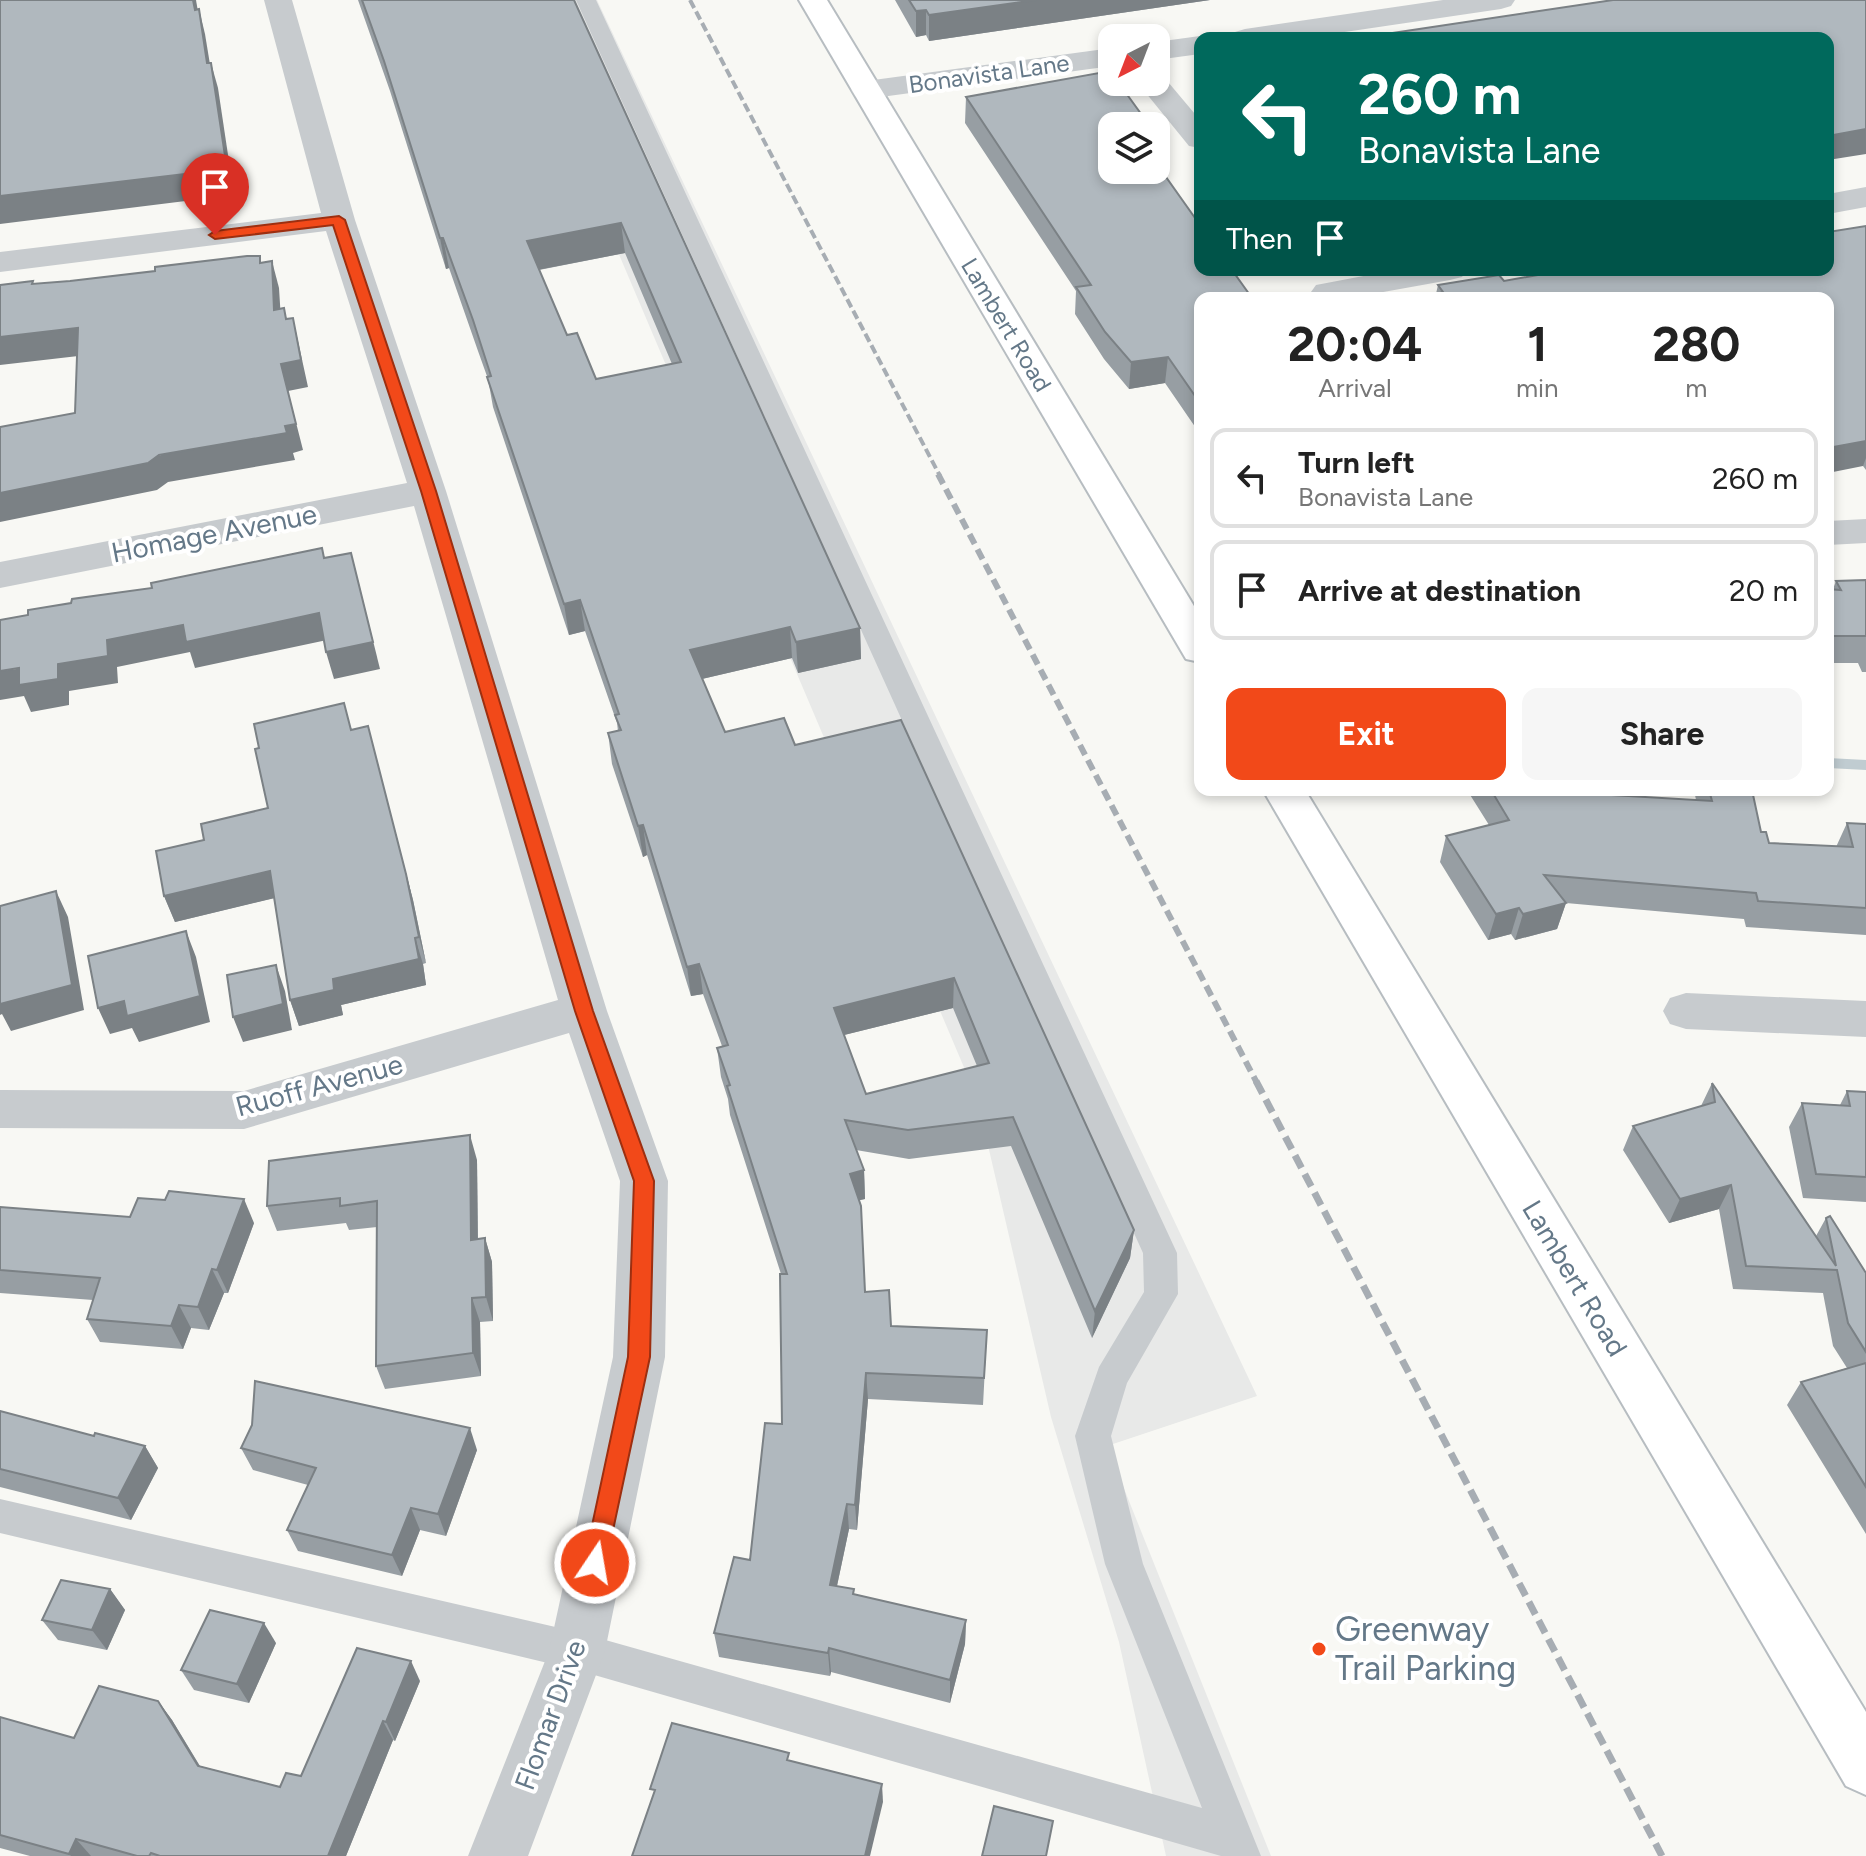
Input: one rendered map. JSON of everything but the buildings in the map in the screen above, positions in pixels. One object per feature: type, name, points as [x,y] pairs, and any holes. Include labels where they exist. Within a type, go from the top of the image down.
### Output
[{"type":"main road","name":"Lambert Road","points":[[813,0],[1194,639]]},
{"type":"main road","name":"Lambert Road","points":[[1288,796],[1866,1766]]},
{"type":"street","name":"Flomar Drive","points":[[278,0],[339,220],[428,491],[584,1011],[644,1181],[639,1357],[577,1651],[498,1856]]},
{"type":"street","points":[[1285,32],[1501,0]]},
{"type":"street","points":[[1170,49],[1194,46]]},
{"type":"street","name":"Bonavista Lane","points":[[866,90],[1098,59]]},
{"type":"street","points":[[1164,96],[1194,132]]},
{"type":"street","points":[[1834,203],[1866,197]]},
{"type":"street","points":[[0,262],[339,220]]},
{"type":"street","points":[[1323,287],[1405,276]]},
{"type":"street","name":"Homage Avenue","points":[[0,575],[428,491]]},
{"type":"street","points":[[1834,533],[1866,531]]},
{"type":"street","name":"Ruoff Avenue","points":[[0,1109],[244,1110],[584,1011]]},
{"type":"street","points":[[1686,1011],[1866,1019]]},
{"type":"lane","points":[[586,0],[1160,1253],[1161,1294],[1111,1378],[1093,1436],[1124,1564],[1237,1846]]},
{"type":"lane","points":[[0,1516],[577,1651],[1237,1846]]},
{"type":"shaded area","points":[[511,0],[597,0],[1257,1396],[1107,1446],[1271,1856],[1166,1856],[1119,1642],[1051,1417],[977,1098]]},
{"type":"waterway","points":[[1834,763],[1866,765]]},
{"type":"railway","points":[[690,0],[940,476]]},
{"type":"railway","points":[[938,474],[1257,1083]]},
{"type":"railway","points":[[1256,1081],[1662,1856]]},
{"type":"place","name":"Greenway Trail Parking","points":[[1319,1649]]},
{"type":"route","points":[[215,235],[339,220],[428,491],[584,1011],[644,1181],[639,1357],[595,1563]]}]
